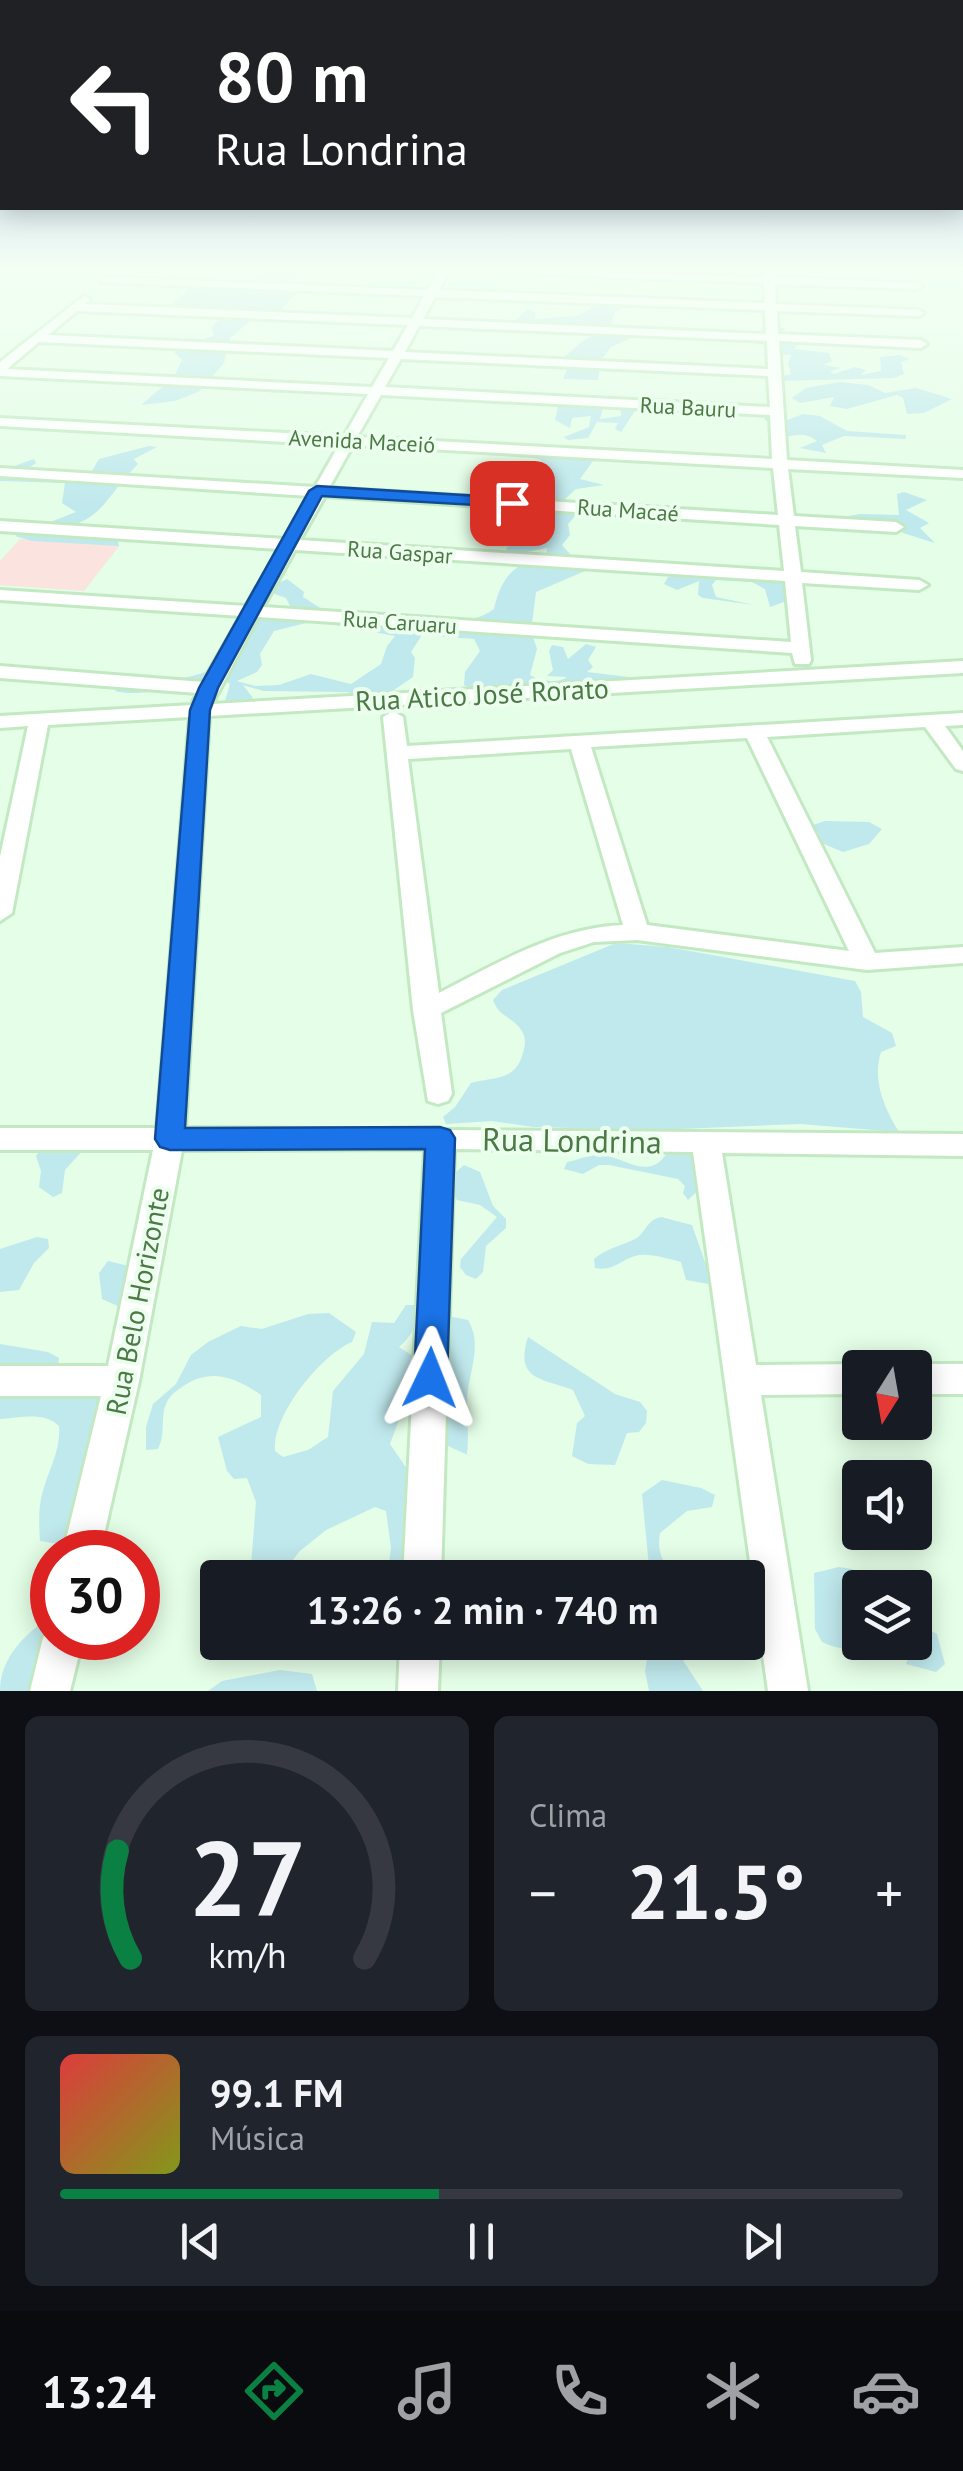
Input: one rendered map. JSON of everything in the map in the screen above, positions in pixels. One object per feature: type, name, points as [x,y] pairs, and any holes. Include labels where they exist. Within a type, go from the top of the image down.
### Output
[{"type":"street","points":[[0,370],[23,350]]},
{"type":"street","points":[[303,350],[775,372]]},
{"type":"street","name":"Rua Belo Horizonte","points":[[87,1530],[122,1381],[170,1139],[204,699],[396,350]]},
{"type":"street","points":[[773,350],[780,460],[805,676]]},
{"type":"street","name":"Rua Bauru","points":[[0,370],[777,411]]},
{"type":"street","name":"Avenida Maceió","points":[[0,418],[780,460],[963,474]]},
{"type":"street","name":"Avenida Maceió","points":[[780,460],[963,465]]},
{"type":"street","name":"Rua Macaé","points":[[0,472],[896,526]]},
{"type":"street","name":"Rua Gaspar","points":[[0,526],[919,585]]},
{"type":"street","name":"Rua Caruaru","points":[[0,595],[800,648]]},
{"type":"street","name":"Rua Atico José Rorato","points":[[0,722],[204,699],[963,667]]},
{"type":"street","points":[[0,672],[204,699]]},
{"type":"street","points":[[393,717],[438,1094]]},
{"type":"street","points":[[0,908],[10,805],[38,720]]},
{"type":"street","points":[[398,754],[963,720]]},
{"type":"street","points":[[931,721],[963,765]]},
{"type":"street","points":[[754,732],[867,962]]},
{"type":"street","points":[[579,742],[637,932]]},
{"type":"street","points":[[426,1010],[551,947],[592,934],[637,932],[867,962],[963,955]]},
{"type":"street","name":"Rua Londrina","points":[[0,1138],[440,1138],[963,1145]]},
{"type":"street","points":[[423,1560],[440,1138]]},
{"type":"street","points":[[706,1141],[788,1691]]},
{"type":"street","points":[[932,1379],[963,1378]]},
{"type":"street","points":[[744,1380],[842,1379]]},
{"type":"street","points":[[0,1381],[122,1381]]},
{"type":"street","points":[[50,1691],[57,1660]]},
{"type":"street","points":[[418,1691],[419,1660]]},
{"type":"shaded area","points":[[227,350],[224,363],[200,391],[175,401],[141,405],[174,377],[182,360],[174,352]]},
{"type":"shaded area","points":[[573,350],[609,350],[601,360],[598,380],[563,379],[567,369],[544,365]]},
{"type":"shaded area","points":[[766,350],[829,353],[832,361],[824,365],[841,368],[830,371],[834,374],[855,367],[866,370],[861,375],[881,371],[880,357],[899,355],[910,359],[901,362],[904,374],[894,378],[780,381],[779,377],[791,374],[791,355],[762,354]]},
{"type":"shaded area","points":[[840,382],[868,385],[885,393],[916,388],[952,399],[924,413],[907,414],[903,398],[897,395],[847,409],[830,406],[834,397],[800,403],[792,398],[806,388]]},
{"type":"shaded area","points":[[572,402],[604,405],[600,419],[621,416],[620,405],[679,403],[637,408],[621,432],[615,429],[618,423],[597,422],[588,438],[568,440],[564,437],[589,427],[591,416],[572,418],[570,428],[555,420],[558,406]]},
{"type":"shaded area","points":[[803,414],[820,416],[847,431],[906,435],[906,439],[844,436],[822,445],[826,453],[800,448],[817,441],[806,435],[772,441],[769,437],[778,429],[764,419],[766,416],[787,420]]},
{"type":"shaded area","points":[[573,446],[634,454],[593,461],[580,479],[604,485],[576,489],[565,499],[576,515],[568,524],[570,535],[562,545],[570,554],[568,559],[546,558],[547,548],[508,555],[506,548],[518,540],[525,523],[499,514],[533,505],[524,493],[525,477],[512,472],[540,464],[541,460],[524,456],[550,455],[555,448]]},
{"type":"shaded area","points":[[157,447],[134,459],[138,464],[92,516],[47,533],[118,541],[119,546],[32,541],[15,536],[76,512],[62,503],[65,483],[0,481],[0,471],[34,459],[36,463],[26,470],[90,474],[99,459]]},
{"type":"shaded area","points":[[904,492],[927,500],[906,510],[929,523],[920,528],[935,543],[903,533],[894,521],[826,520],[860,514],[899,515],[897,494]]},
{"type":"shaded area","points":[[20,539],[120,545],[84,591],[0,585],[0,561]]},
{"type":"shaded area","points":[[528,563],[585,571],[536,592],[531,631],[537,649],[530,675],[549,681],[564,679],[567,677],[547,676],[553,670],[549,651],[552,645],[563,647],[568,659],[586,644],[596,647],[588,660],[593,667],[587,672],[629,677],[620,681],[474,690],[464,685],[465,672],[480,651],[474,639],[422,635],[411,652],[415,658],[413,677],[382,698],[345,692],[263,691],[243,685],[253,698],[250,705],[225,701],[230,684],[222,679],[153,692],[115,691],[118,685],[190,676],[211,669],[230,652],[257,614],[291,608],[286,598],[269,592],[287,579],[304,592],[303,597],[322,609],[306,623],[274,631],[260,654],[262,665],[257,672],[237,681],[255,686],[279,685],[311,674],[351,684],[381,664],[395,636],[336,625],[370,614],[457,621],[477,618],[494,609],[505,581],[514,570]]},
{"type":"shaded area","points":[[689,573],[780,581],[794,591],[792,599],[770,607],[765,589],[752,582],[716,580],[712,585],[716,597],[754,605],[703,598],[698,595],[699,581],[677,590],[664,584],[668,577]]},
{"type":"shaded area","points":[[825,821],[869,822],[882,829],[869,844],[843,852],[819,842],[811,833],[813,825]]},
{"type":"shaded area","points":[[616,943],[668,947],[855,981],[861,992],[863,1017],[892,1033],[896,1046],[881,1052],[878,1073],[884,1104],[899,1132],[800,1124],[655,1130],[533,1127],[492,1121],[446,1124],[443,1117],[471,1083],[512,1072],[521,1059],[523,1032],[493,1000],[502,990]]},
{"type":"shaded area","points":[[43,1146],[84,1149],[65,1170],[62,1193],[53,1197],[39,1187],[41,1171],[36,1156]]},
{"type":"shaded area","points":[[696,1150],[708,1181],[688,1200],[683,1193],[685,1186],[678,1179],[609,1165],[599,1165],[583,1174],[564,1169],[567,1162],[597,1155],[645,1167],[661,1160],[668,1151]]},
{"type":"shaded area","points":[[464,1165],[480,1172],[493,1206],[506,1219],[506,1228],[486,1246],[483,1272],[476,1279],[460,1267],[461,1259],[497,1217],[480,1205],[457,1200],[452,1193],[451,1176]]},
{"type":"shaded area","points":[[661,1217],[692,1225],[710,1276],[708,1284],[686,1280],[681,1262],[655,1256],[640,1255],[608,1268],[595,1268],[594,1259],[635,1239]]},
{"type":"shaded area","points":[[37,1237],[48,1239],[49,1248],[34,1263],[19,1290],[0,1292],[0,1249]]},
{"type":"shaded area","points":[[108,1261],[129,1266],[122,1308],[102,1299],[99,1273]]},
{"type":"shaded area","points":[[406,1305],[416,1305],[416,1323],[399,1347],[416,1358],[415,1376],[390,1444],[435,1510],[443,1560],[389,1560],[386,1511],[375,1507],[326,1530],[293,1560],[251,1560],[256,1502],[247,1478],[234,1479],[227,1471],[218,1437],[261,1417],[261,1395],[242,1383],[202,1377],[177,1390],[164,1410],[158,1449],[146,1450],[146,1427],[153,1404],[176,1384],[191,1355],[208,1342],[241,1326],[262,1329],[308,1314],[329,1313],[356,1332],[352,1342],[326,1359],[301,1388],[276,1437],[275,1451],[283,1457],[308,1450],[328,1437],[333,1391],[364,1354],[372,1322],[394,1323]]},
{"type":"shaded area","points":[[448,1316],[468,1320],[474,1339],[467,1398],[470,1456],[448,1446],[441,1437]]},
{"type":"shaded area","points":[[528,1337],[615,1394],[640,1402],[647,1411],[646,1423],[639,1432],[627,1433],[615,1465],[588,1464],[572,1456],[577,1423],[585,1416],[573,1390],[542,1380],[528,1370]]},
{"type":"shaded area","points":[[0,1344],[48,1352],[59,1358],[58,1368],[96,1389],[100,1410],[69,1530],[40,1530],[40,1503],[56,1451],[59,1426],[39,1417],[0,1419]]},
{"type":"shaded area","points":[[662,1480],[715,1495],[712,1507],[687,1511],[660,1533],[664,1560],[648,1560],[642,1494]]},
{"type":"shaded area","points":[[839,1567],[853,1570],[842,1570],[842,1648],[822,1642],[815,1629],[814,1573]]},
{"type":"shaded area","points":[[30,1632],[30,1660],[53,1660],[42,1691],[0,1691],[4,1668]]},
{"type":"shaded area","points":[[932,1632],[937,1634],[945,1664],[936,1672],[906,1664],[908,1660],[932,1660]]},
{"type":"shaded area","points":[[647,1660],[683,1660],[703,1691],[649,1691]]},
{"type":"shaded area","points":[[280,1670],[312,1674],[317,1691],[208,1691],[222,1681]]},
{"type":"route","points":[[430,1378],[440,1138],[170,1139],[200,710],[208,688],[317,491],[512,503]]}]
